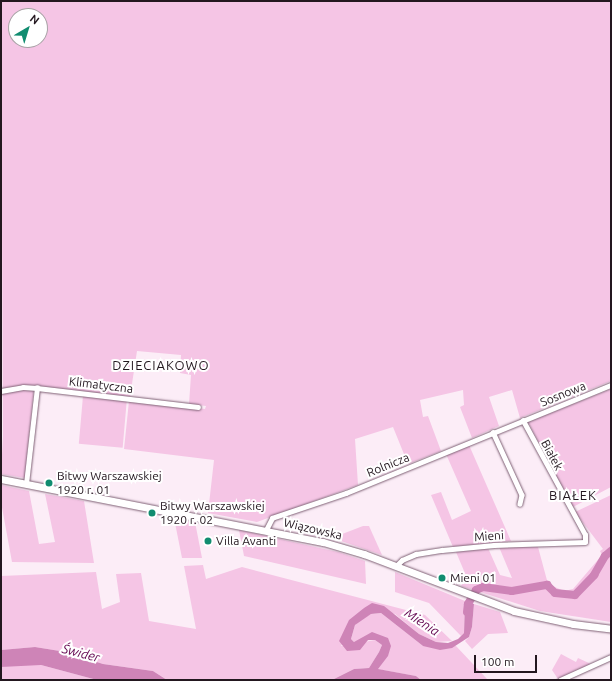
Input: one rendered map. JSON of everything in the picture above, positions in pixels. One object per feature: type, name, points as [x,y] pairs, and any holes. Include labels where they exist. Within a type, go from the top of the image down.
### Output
[{"type":"main road","name":"Wiązowska","points":[[1,479],[336,545],[396,566],[480,599],[543,618],[611,628]]},
{"type":"street","name":"Sosnowa","points":[[523,421],[611,385]]},
{"type":"street","name":"Klimatyczna","points":[[1,391],[11,388],[37,388],[198,407]]},
{"type":"street","points":[[26,484],[37,388]]},
{"type":"street","name":"Rolnicza","points":[[266,530],[272,518],[346,493],[523,421]]},
{"type":"street","name":"Białek","points":[[523,421],[586,540]]},
{"type":"street","points":[[493,432],[522,494],[520,504]]},
{"type":"street","name":"Mieni","points":[[396,566],[402,560],[416,554],[442,550],[507,544],[583,544],[586,540]]},
{"type":"street","points":[[560,680],[609,657],[611,664]]},
{"type":"shaded area","points":[[1,1],[611,1],[611,381],[520,418],[512,390],[489,397],[499,426],[472,438],[460,407],[464,405],[463,390],[420,400],[423,417],[428,416],[441,451],[408,464],[393,427],[355,439],[358,485],[257,522],[208,513],[214,460],[124,449],[129,401],[205,409],[206,406],[189,404],[191,375],[180,373],[181,355],[137,351],[130,397],[34,386],[25,478],[1,474],[3,436]]},
{"type":"shaded area","points":[[611,389],[611,487],[573,507],[528,422]]},
{"type":"shaded area","points":[[83,396],[127,400],[123,448],[79,444]]},
{"type":"shaded area","points":[[469,445],[511,541],[453,547],[431,495],[441,492],[452,520],[471,511],[446,454]]},
{"type":"shaded area","points":[[1,485],[29,491],[39,544],[55,542],[45,494],[84,501],[94,563],[12,562],[1,502]]},
{"type":"shaded area","points":[[611,495],[611,622],[540,611],[461,586],[467,578],[456,552],[488,548],[500,575],[512,578],[499,547],[538,547],[548,584],[564,591],[573,589],[602,555],[600,551],[603,549],[575,512]]},
{"type":"shaded area","points":[[174,518],[195,522],[202,558],[182,558]]},
{"type":"shaded area","points":[[363,526],[369,526],[382,555],[338,540],[337,536]]},
{"type":"shaded area","points":[[239,530],[338,552],[365,561],[366,584],[244,556]]},
{"type":"shaded area","points":[[203,565],[206,579],[242,567],[425,615],[452,641],[436,642],[419,634],[395,614],[364,608],[341,646],[375,640],[382,645],[379,652],[369,668],[354,669],[332,680],[167,680],[153,671],[103,664],[66,652],[35,647],[1,650],[1,576],[96,572],[102,609],[120,602],[116,574],[141,573],[149,621],[196,629],[184,566]]},
{"type":"shaded area","points":[[395,572],[465,601],[464,633],[461,636],[429,603],[395,592]]},
{"type":"shaded area","points":[[465,601],[474,604],[472,627],[469,637],[452,648],[440,650],[423,646],[381,613],[371,614],[355,625],[351,639],[354,642],[372,632],[388,638],[391,646],[388,656],[378,669],[416,676],[421,680],[332,680],[354,669],[369,668],[379,652],[382,645],[375,640],[368,640],[360,650],[347,651],[339,641],[349,620],[372,603],[384,606],[419,634],[436,642],[448,643],[458,639],[464,633]]},
{"type":"shaded area","points":[[474,604],[500,612],[508,633],[488,634],[472,649],[465,641],[469,637],[472,627]]},
{"type":"shaded area","points":[[381,613],[423,646],[456,646],[488,680],[421,680],[416,676],[377,669],[388,638],[354,642],[351,639],[355,625],[361,619],[371,614]]},
{"type":"shaded area","points":[[35,647],[66,652],[103,664],[153,671],[167,680],[97,680],[41,665],[1,667],[1,650]]},
{"type":"shaded area","points":[[561,654],[576,662],[578,658],[591,664],[558,679],[552,670]]},
{"type":"shaded area","points":[[16,664],[41,665],[97,680],[1,680],[1,667]]},
{"type":"waterway","name":"Mienia","points":[[467,612],[468,604],[476,590],[483,587],[512,591],[547,585],[555,593],[575,595],[594,575],[605,556],[611,551]]},
{"type":"place","name":"Bitwy Warszawskiej 1920 r. 01","points":[[49,483]]},
{"type":"place","name":"Bitwy Warszawskiej 1920 r. 02","points":[[152,513]]},
{"type":"place","name":"Villa Avanti","points":[[208,541]]},
{"type":"place","name":"Mieni 01","points":[[442,578]]},
{"type":"district","name":"DZIECIAKOWO","points":[[161,365]]},
{"type":"district","name":"BIAŁEK","points":[[573,495]]},
{"type":"water label","name":"Świder","points":[[81,653]]}]
